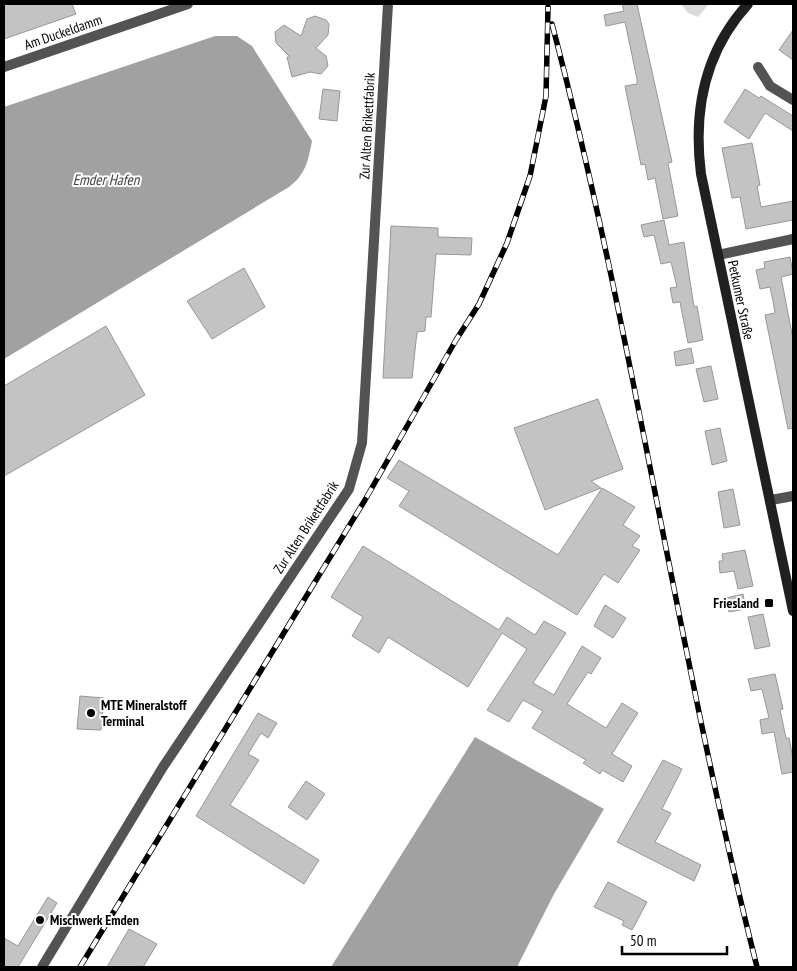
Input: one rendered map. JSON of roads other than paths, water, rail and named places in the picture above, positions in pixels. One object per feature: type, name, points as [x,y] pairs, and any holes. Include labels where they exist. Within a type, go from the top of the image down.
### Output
[{"type":"main road","name":"Petkumer Straße","points":[[748,4],[729,27],[713,57],[699,111],[699,159],[793,611]]},
{"type":"street","name":"Am Duckeldamm","points":[[4,67],[188,4]]},
{"type":"street","name":"Zur Alten Brikettfabrik","points":[[42,967],[163,768],[349,489],[362,443],[388,4]]},
{"type":"street","points":[[758,67],[770,86],[793,100]]},
{"type":"street","points":[[718,255],[793,239]]},
{"type":"street","points":[[771,500],[793,496]]},
{"type":"water","name":"Emder Hafen","points":[[215,36],[237,36],[252,46],[312,141],[303,172],[289,187],[4,359],[4,107]]},
{"type":"water","points":[[475,737],[604,809],[554,894],[517,967],[331,967]]},
{"type":"railway","points":[[80,967],[365,500],[456,340],[479,304],[507,243],[530,176],[546,96],[548,7]]},
{"type":"railway","points":[[552,24],[608,259],[703,732],[757,967]]},
{"type":"place","name":"Friesland","points":[[769,603]]},
{"type":"place","name":"MTE Mineralstoff Terminal","points":[[91,713]]},
{"type":"place","name":"Mischwerk Emden","points":[[40,920]]}]
